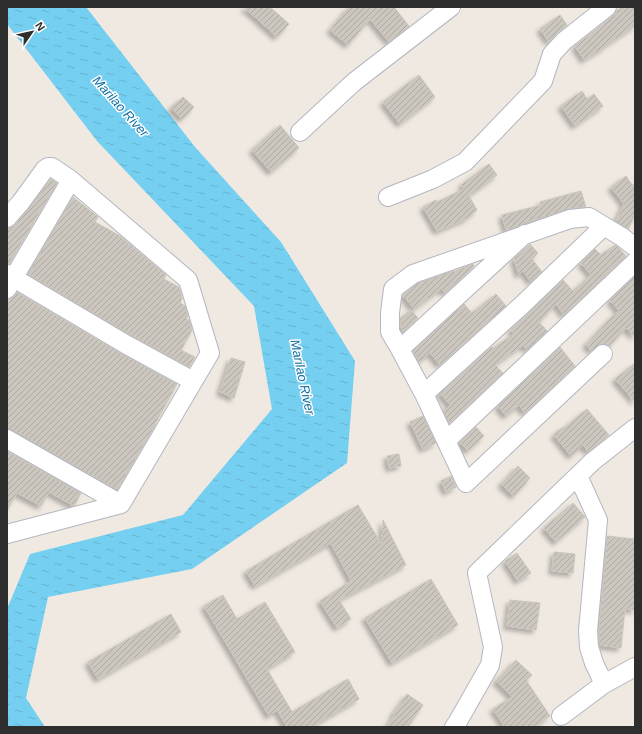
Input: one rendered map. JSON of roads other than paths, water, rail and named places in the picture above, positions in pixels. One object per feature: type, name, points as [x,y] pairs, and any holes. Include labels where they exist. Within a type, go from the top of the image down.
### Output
[{"type":"street","points":[[300,132],[354,82],[450,7]]},
{"type":"street","points":[[388,197],[433,179],[465,162],[543,81],[552,54],[564,41],[607,7]]},
{"type":"street","points":[[7,218],[21,202],[45,169],[52,167],[71,180],[188,280],[210,353],[121,504],[7,534]]},
{"type":"street","points":[[71,180],[9,281],[193,381]]},
{"type":"street","points":[[603,354],[466,483],[424,394],[390,332],[390,313],[393,289],[413,274],[570,219],[589,217],[622,237],[635,247]]},
{"type":"street","points":[[424,394],[522,305],[604,226]]},
{"type":"street","points":[[400,348],[525,234]]},
{"type":"street","points":[[446,441],[635,262]]},
{"type":"street","points":[[454,727],[458,723],[490,665],[493,647],[477,573],[592,462],[635,428]]},
{"type":"street","points":[[7,439],[121,504]]},
{"type":"street","points":[[578,476],[598,520],[588,631],[589,647],[594,663],[604,684]]},
{"type":"street","points":[[561,716],[604,684],[635,667]]},
{"type":"water","name":"Marilao River","points":[[7,7],[86,7],[195,147],[281,242],[355,361],[347,463],[192,569],[48,597],[26,698],[45,727],[7,727],[7,609],[30,554],[183,515],[272,409],[254,306],[97,141],[7,24]]}]
